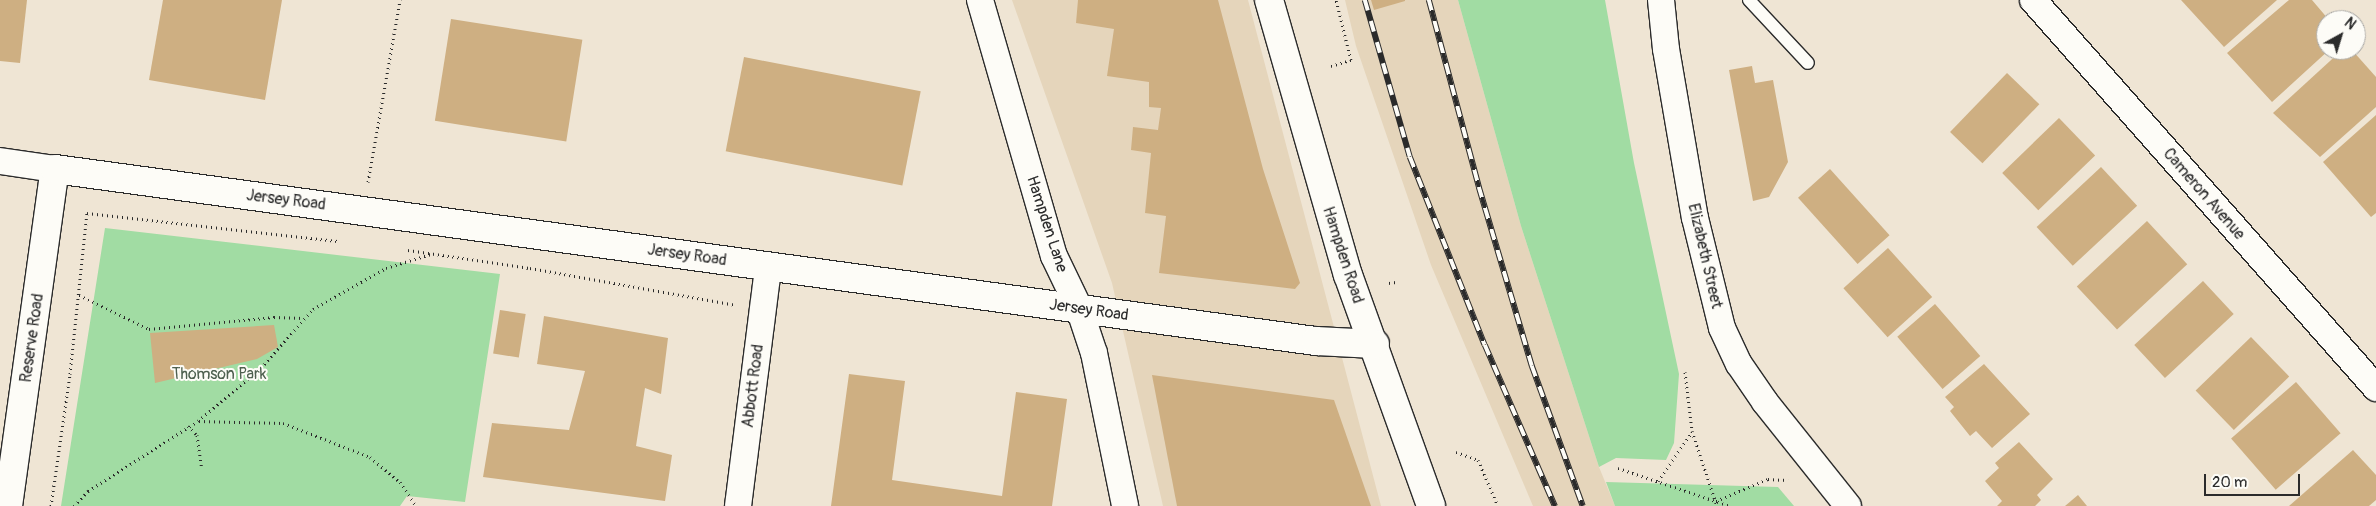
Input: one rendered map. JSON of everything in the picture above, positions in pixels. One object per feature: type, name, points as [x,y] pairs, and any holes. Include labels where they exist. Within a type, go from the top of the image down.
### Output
[{"type":"street","name":"Hampden Lane","points":[[980,0],[1054,256],[1079,308],[1094,353],[1125,506]]},
{"type":"street","name":"Hampden Road","points":[[1269,0],[1316,172],[1353,290],[1375,344],[1431,506]]},
{"type":"street","name":"Elizabeth Street","points":[[1661,0],[1666,49],[1695,218],[1722,328],[1739,364],[1765,402],[1848,506]]},
{"type":"street","name":"Cameron Avenue","points":[[2033,0],[2376,388]]},
{"type":"street","name":"Jersey Road","points":[[0,161],[1316,341],[1375,344]]},
{"type":"street","name":"Reserve Road","points":[[8,506],[55,170]]},
{"type":"street","name":"Abbott Road","points":[[738,506],[768,267]]},
{"type":"lane","points":[[1749,0],[1808,63]]},
{"type":"path","points":[[51,506],[79,295],[87,213],[358,243],[400,0]]},
{"type":"path","points":[[1331,66],[1351,60],[1336,0]]},
{"type":"path","points":[[404,250],[740,306]]},
{"type":"path","points":[[74,506],[88,491],[188,426],[198,422],[261,368],[312,309],[386,268],[431,254]]},
{"type":"path","points":[[1389,283],[1396,282]]},
{"type":"path","points":[[79,295],[149,329],[274,317],[305,318]]},
{"type":"path","points":[[1685,372],[1692,431],[1717,506]]},
{"type":"path","points":[[198,422],[283,423],[370,457],[400,482],[416,506]]},
{"type":"path","points":[[188,426],[197,435],[202,469]]},
{"type":"path","points":[[1658,481],[1692,431]]},
{"type":"path","points":[[1456,452],[1478,460],[1498,506]]},
{"type":"path","points":[[1618,468],[1730,506]]},
{"type":"path","points":[[1716,501],[1768,479],[1828,481]]},
{"type":"shaded area","points":[[1012,0],[1248,0],[1381,506],[1163,506],[1112,283]]},
{"type":"shaded area","points":[[1345,0],[1458,0],[1521,226],[1599,467],[1615,506],[1533,506],[1431,265],[1356,46]]},
{"type":"green space","points":[[1458,0],[1605,0],[1634,163],[1679,374],[1674,443],[1666,460],[1616,458],[1599,467],[1521,226]]},
{"type":"green space","name":"Thomson Park","points":[[105,228],[500,274],[465,502],[407,496],[400,506],[61,506]]},
{"type":"green space","points":[[1606,482],[1778,487],[1794,506],[1615,506]]},
{"type":"building","points":[[0,0],[27,0],[20,63],[0,61]]},
{"type":"building","points":[[163,0],[282,0],[265,100],[149,80]]},
{"type":"building","points":[[1078,0],[1218,0],[1263,169],[1300,283],[1295,289],[1159,273],[1166,216],[1145,213],[1151,153],[1131,150],[1133,127],[1158,130],[1161,108],[1149,107],[1149,82],[1107,76],[1114,29],[1076,23]]},
{"type":"building","points":[[1371,0],[1405,0],[1405,1],[1374,10]]},
{"type":"building","points":[[2181,0],[2277,0],[2224,47]]},
{"type":"building","points":[[2289,0],[2312,0],[2320,10],[2316,10],[2316,60],[2318,60],[2272,102],[2227,53]]},
{"type":"building","points":[[451,19],[582,40],[566,142],[435,121]]},
{"type":"building","points":[[744,57],[921,91],[902,186],[726,151]]},
{"type":"building","points":[[2331,60],[2361,60],[2376,77],[2376,107],[2320,157],[2273,113]]},
{"type":"building","points":[[1752,66],[1755,83],[1773,80],[1788,162],[1769,197],[1753,201],[1729,70]]},
{"type":"building","points":[[2007,73],[2039,104],[1982,163],[1950,132]]},
{"type":"building","points":[[2376,115],[2376,213],[2371,217],[2323,162]]},
{"type":"building","points":[[2059,118],[2095,155],[2038,210],[2002,173]]},
{"type":"building","points":[[2101,167],[2137,206],[2073,266],[2037,227]]},
{"type":"building","points":[[1830,169],[1890,235],[1858,264],[1798,198]]},
{"type":"building","points":[[2147,221],[2187,264],[2117,330],[2077,286]]},
{"type":"building","points":[[1888,248],[1932,297],[1888,337],[1843,288]]},
{"type":"building","points":[[2203,281],[2234,314],[2165,378],[2134,345]]},
{"type":"building","points":[[1935,304],[1980,356],[1943,389],[1897,337]]},
{"type":"building","points":[[500,310],[526,314],[519,358],[493,353]]},
{"type":"building","points":[[544,316],[668,338],[661,394],[645,388],[636,446],[672,455],[665,501],[483,477],[492,423],[569,430],[585,371],[537,364]]},
{"type":"building","points":[[274,325],[278,347],[257,359],[155,383],[150,333]]},
{"type":"building","points":[[2251,337],[2289,377],[2234,430],[2196,390]]},
{"type":"building","points":[[1984,364],[2030,414],[1992,448],[1976,431],[1970,436],[1950,411],[1954,407],[1945,397]]},
{"type":"building","points":[[849,374],[905,381],[892,480],[1002,496],[1016,392],[1067,399],[1052,506],[831,506]]},
{"type":"building","points":[[1152,375],[1334,400],[1371,506],[1177,506]]},
{"type":"building","points":[[2296,382],[2341,433],[2276,490],[2231,438]]},
{"type":"building","points":[[2019,442],[2053,479],[2037,495],[2041,500],[2035,506],[1997,506],[2002,501],[1985,481],[1999,468],[1995,463]]},
{"type":"building","points":[[2353,450],[2376,475],[2376,500],[2369,506],[2289,506]]},
{"type":"building","points":[[2078,495],[2087,506],[2065,506]]},
{"type":"railway","points":[[1365,0],[1410,157],[1485,345],[1555,506]]},
{"type":"railway","points":[[1429,0],[1479,187],[1532,366],[1583,506]]}]
